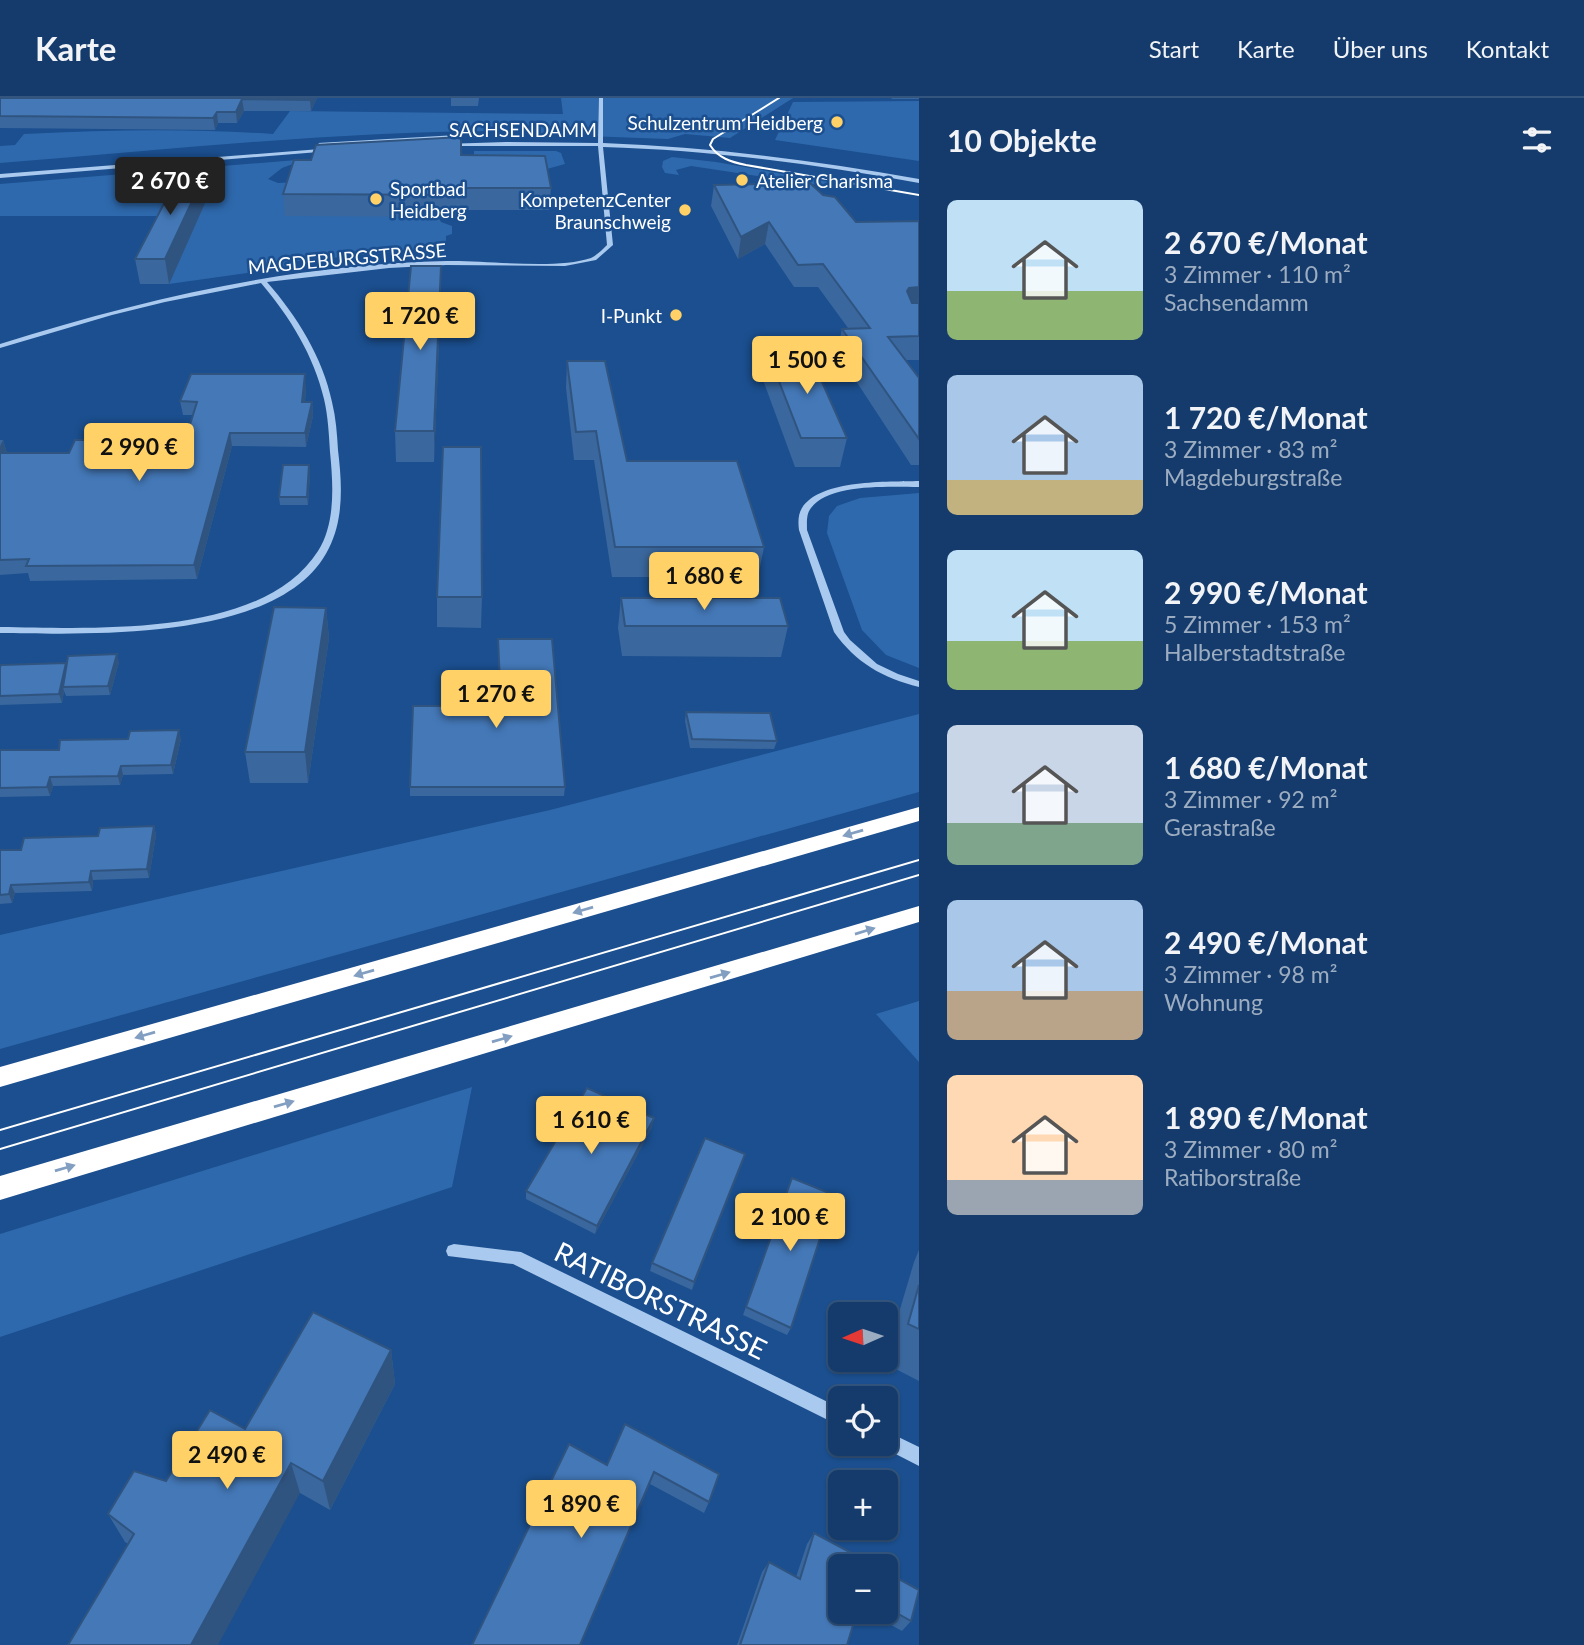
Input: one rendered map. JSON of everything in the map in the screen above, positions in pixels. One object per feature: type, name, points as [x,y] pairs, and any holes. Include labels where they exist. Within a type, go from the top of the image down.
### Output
[{"type":"highway","points":[[0,1077],[919,814]]},
{"type":"highway","points":[[0,1188],[919,914]]},
{"type":"street","points":[[601,98],[601,141]]},
{"type":"street","name":"SACHSENDAMM","points":[[0,169],[371,140],[498,136],[749,148],[919,173]]},
{"type":"street","name":"SACHSENDAMM","points":[[0,176],[391,145],[601,141],[732,153],[919,181]]},
{"type":"street","name":"MAGDEBURGSTRASSE","points":[[0,346],[143,304],[262,279],[396,265],[578,262],[594,259],[610,245],[604,201],[601,141]]},
{"type":"street","points":[[0,630],[137,630],[195,622],[255,605],[282,591],[312,566],[330,536],[338,492],[328,400],[310,351],[285,308],[262,279]]},
{"type":"street","points":[[919,484],[858,487],[827,494],[807,507],[803,516],[803,530],[839,632],[848,646],[880,672],[919,684]]},
{"type":"street","name":"RATIBORSTRASSE","points":[[454,1251],[514,1258],[828,1410]]},
{"type":"street","points":[[898,1446],[919,1457]]},
{"type":"shaded area","points":[[561,98],[793,98],[730,138],[685,134],[668,139],[531,134],[523,131],[392,134],[261,141],[0,163],[0,146],[15,145],[24,134],[148,130],[273,134],[290,111],[563,114]]},
{"type":"shaded area","name":"Schulzentrum Heidberg","points":[[919,101],[919,161],[775,140],[793,102]]},
{"type":"shaded area","points":[[474,151],[556,151],[561,153],[565,164],[547,169],[474,157]]},
{"type":"shaded area","points":[[672,157],[840,184],[831,187],[691,166],[676,170],[679,175],[665,173],[663,161]]},
{"type":"shaded area","points":[[301,161],[282,168],[268,179],[278,183],[296,182],[438,217],[441,222],[452,226],[452,234],[446,236],[446,247],[288,262],[290,267],[169,284],[199,216],[0,216],[0,184]]},
{"type":"shaded area","points":[[919,493],[919,668],[886,655],[862,630],[827,533],[829,516],[837,506],[860,498]]},
{"type":"shaded area","points":[[919,714],[919,792],[0,1049],[0,935],[550,810]]},
{"type":"shaded area","points":[[919,1001],[919,1062],[876,1014]]},
{"type":"shaded area","points":[[472,1087],[452,1187],[0,1337],[0,1234]]},
{"type":"building","points":[[0,98],[311,98],[242,99],[236,112],[217,112],[213,118],[0,116]]},
{"type":"building","points":[[461,137],[461,155],[545,156],[551,188],[461,188],[461,195],[283,194],[294,160],[311,160],[316,145]]},
{"type":"building","points":[[182,169],[203,178],[165,259],[135,259]]},
{"type":"building","points":[[810,183],[823,195],[835,197],[856,222],[919,221],[919,287],[909,288],[907,291],[912,303],[918,303],[919,295],[919,336],[888,337],[919,378],[919,439],[842,329],[870,328],[823,264],[798,265],[769,222],[741,237],[714,185]]},
{"type":"building","points":[[411,266],[441,266],[434,431],[395,431]]},
{"type":"building","points":[[768,353],[809,353],[847,438],[801,438]]},
{"type":"building","points":[[567,361],[605,361],[627,461],[737,461],[764,547],[615,547],[596,431],[576,432]]},
{"type":"building","points":[[191,374],[305,374],[302,402],[312,402],[305,433],[230,433],[194,565],[26,566],[29,559],[0,560],[0,453],[69,453],[75,440],[116,440],[105,465],[178,463],[197,402],[180,401]]},
{"type":"building","points":[[443,447],[481,447],[482,597],[437,597]]},
{"type":"building","points":[[283,465],[309,465],[307,497],[279,497]]},
{"type":"building","points":[[621,598],[780,598],[788,626],[625,626]]},
{"type":"building","points":[[274,607],[326,608],[305,752],[245,752]]},
{"type":"building","points":[[498,639],[552,639],[565,787],[410,787],[413,706],[501,706]]},
{"type":"building","points":[[117,654],[108,686],[63,687],[68,656]]},
{"type":"building","points":[[66,663],[59,694],[0,696],[1,665]]},
{"type":"building","points":[[686,712],[770,713],[777,741],[692,739]]},
{"type":"building","points":[[179,730],[171,765],[121,766],[118,776],[50,777],[47,787],[0,788],[0,750],[59,750],[60,740],[128,739],[130,731]]},
{"type":"building","points":[[154,826],[147,869],[91,871],[89,882],[11,885],[9,894],[0,895],[0,850],[21,850],[24,838],[98,836],[100,828]]},
{"type":"building","points":[[587,1088],[654,1118],[597,1226],[526,1191]]},
{"type":"building","points":[[705,1138],[745,1154],[694,1282],[652,1263]]},
{"type":"building","points":[[792,1178],[834,1195],[791,1328],[746,1307]]},
{"type":"building","points":[[919,1285],[919,1329],[908,1324]]},
{"type":"building","points":[[313,1312],[391,1350],[323,1481],[291,1463],[191,1645],[68,1645],[134,1534],[108,1514],[134,1471],[166,1481],[210,1410],[245,1429]]},
{"type":"building","points":[[625,1424],[719,1474],[709,1502],[654,1472],[580,1645],[472,1645],[569,1444],[607,1465]]},
{"type":"building","points":[[814,1533],[853,1554],[828,1554],[828,1624],[853,1624],[847,1645],[740,1645],[769,1562],[800,1579]]},
{"type":"building","points":[[898,1579],[919,1590],[911,1621],[898,1614]]},
{"type":"tram line","points":[[779,98],[713,139],[710,145],[725,159],[740,164],[919,195]]},
{"type":"tram line","points":[[0,1130],[919,860]]},
{"type":"tram line","points":[[0,1149],[919,875]]},
{"type":"place","name":"Schulzentrum Heidberg","points":[[837,122]]},
{"type":"place","name":"Atelier Charisma","points":[[742,180]]},
{"type":"place","name":"Sportbad Heidberg","points":[[376,199]]},
{"type":"place","name":"KompetenzCenter Braunschweig","points":[[685,210]]},
{"type":"place","name":"I-Punkt","points":[[676,315]]}]
